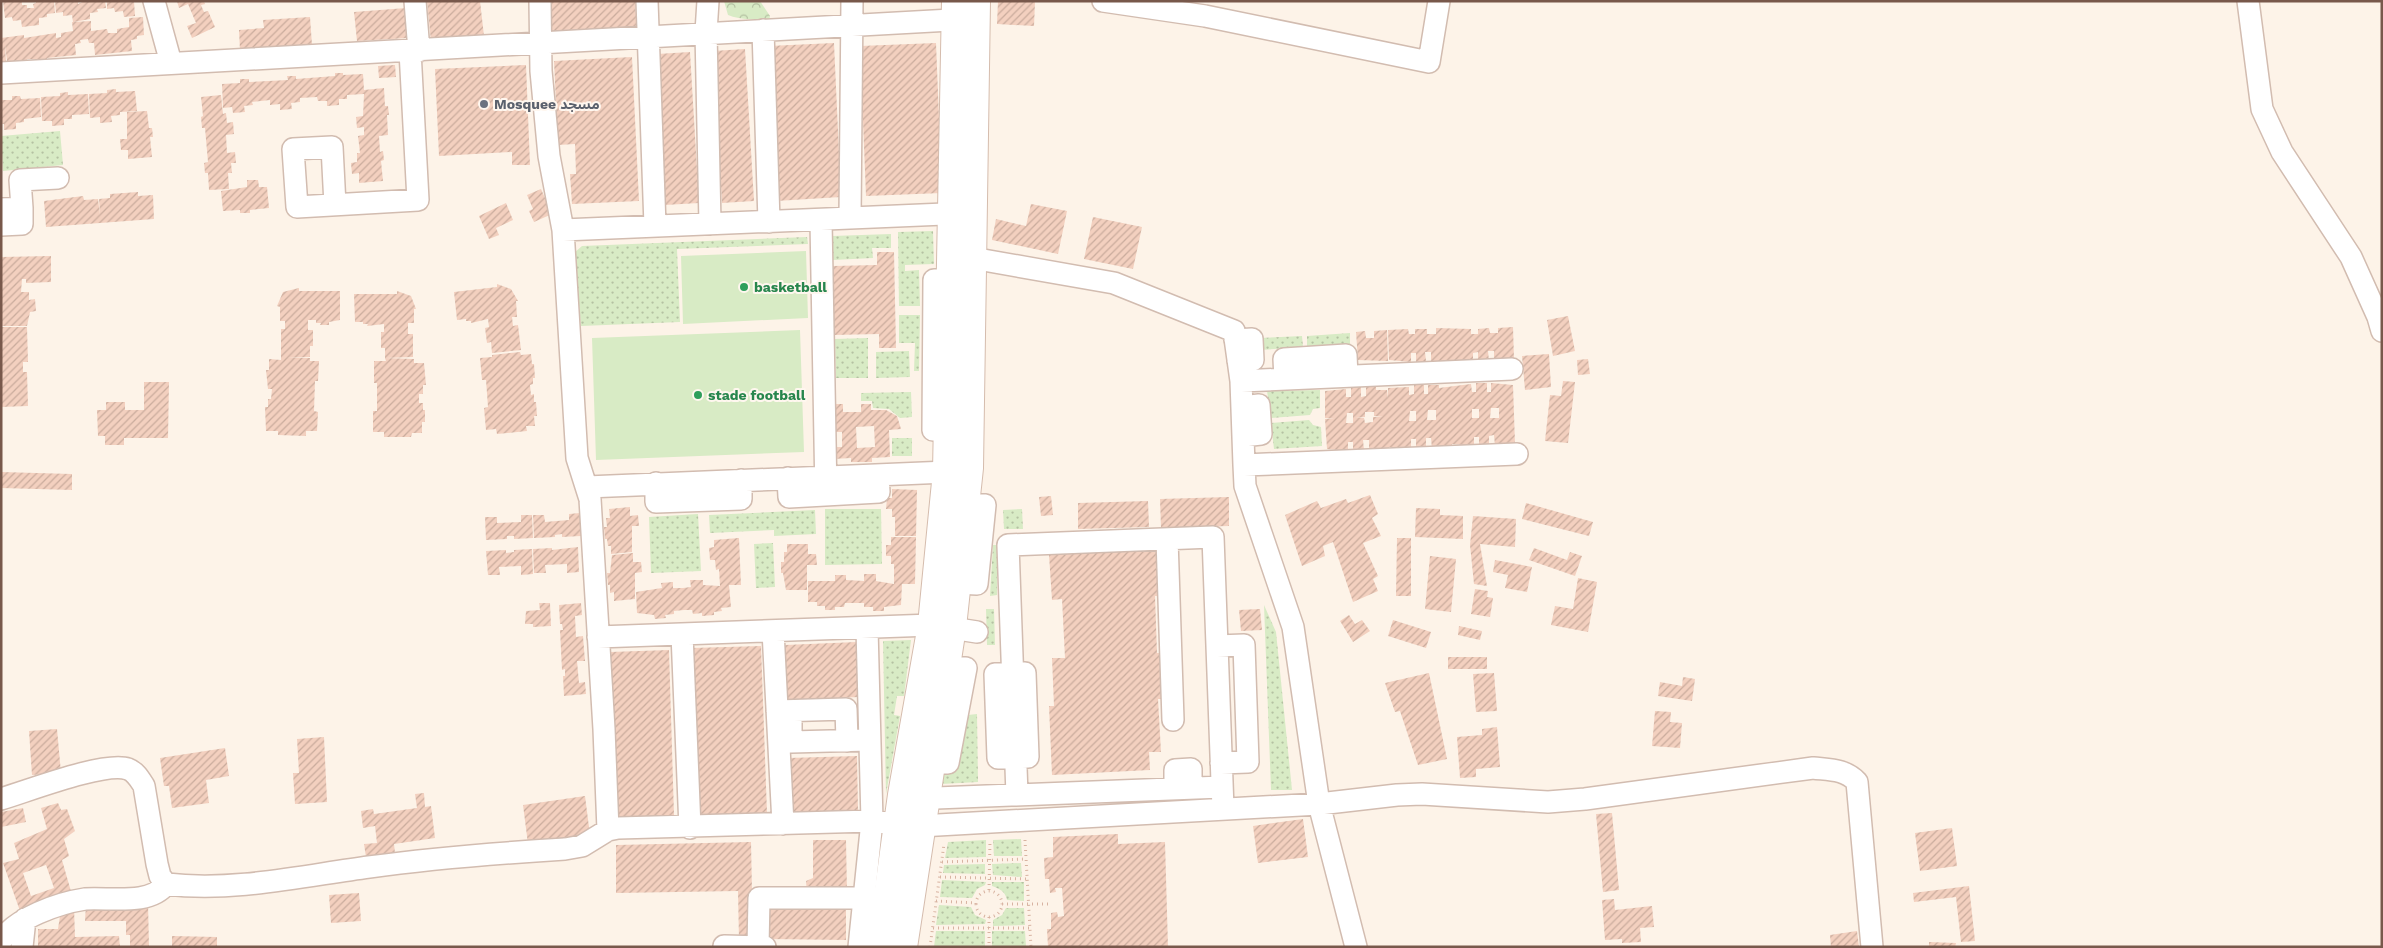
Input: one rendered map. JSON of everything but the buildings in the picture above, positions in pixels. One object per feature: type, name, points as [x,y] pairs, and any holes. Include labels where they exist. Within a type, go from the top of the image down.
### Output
[{"type":"street","points":[[154,1],[170,63]]},
{"type":"street","points":[[335,205],[418,200],[414,51],[416,1]]},
{"type":"street","points":[[540,1],[541,71],[549,156],[564,230],[577,458],[581,477],[587,487],[590,499],[608,830]]},
{"type":"street","points":[[647,1],[654,226]]},
{"type":"street","points":[[708,1],[706,32],[710,224]]},
{"type":"street","points":[[850,218],[852,1]]},
{"type":"street","points":[[1104,1],[1205,16],[1429,62],[1439,1]]},
{"type":"street","points":[[2248,1],[2262,110],[2282,152],[2351,257],[2378,317],[2382,331]]},
{"type":"street","points":[[1,73],[541,44],[706,32],[852,26],[966,10],[962,213],[951,280],[948,429],[965,505],[956,583],[954,628],[930,763],[897,824],[864,898],[859,947]]},
{"type":"street","points":[[763,30],[769,222]]},
{"type":"street","points":[[13,203],[58,178]]},
{"type":"street","points":[[564,230],[962,213]]},
{"type":"street","points":[[881,947],[897,824],[954,628],[958,470],[972,258],[962,213]]},
{"type":"street","points":[[821,220],[826,486]]},
{"type":"street","points":[[972,258],[1114,283],[1234,331],[1236,340],[1252,339],[1254,360],[1239,371]]},
{"type":"street","points":[[1239,371],[1285,379],[1284,359],[1346,356],[1347,376],[1512,369]]},
{"type":"street","points":[[1239,371],[1242,407],[1259,405],[1261,434],[1243,436],[1245,486],[1294,627],[1319,804],[1356,947]]},
{"type":"street","points":[[1244,465],[1517,454]]},
{"type":"street","points":[[587,487],[656,483],[656,502],[742,499],[741,480],[788,478],[789,497],[826,486],[879,492],[878,475],[958,470]]},
{"type":"street","points":[[1012,673],[1011,642],[1002,643],[1002,621],[1010,621],[1008,545],[1225,537],[1227,598],[1201,582],[1206,726],[1220,726]]},
{"type":"street","points":[[1167,539],[1173,720]]},
{"type":"street","points":[[1215,590],[1223,809]]},
{"type":"street","points":[[867,628],[869,740],[897,824],[903,947]]},
{"type":"street","points":[[598,637],[774,630],[954,628]]},
{"type":"street","points":[[774,630],[784,711],[791,742],[869,740]]},
{"type":"street","points":[[682,634],[690,828]]},
{"type":"street","points":[[1217,646],[1244,645],[1248,762],[1221,763]]},
{"type":"street","points":[[1012,673],[1025,673],[1028,757],[998,758],[995,674],[1012,673]]},
{"type":"street","points":[[784,711],[846,709],[847,740]]},
{"type":"street","points":[[783,824],[784,711]]},
{"type":"street","points":[[1015,758],[1017,795]]},
{"type":"street","points":[[1,799],[98,770],[118,767],[130,770],[144,786],[160,876],[166,884]]},
{"type":"street","points":[[166,884],[204,886],[259,883],[369,867],[565,849],[582,846],[608,830],[783,824],[897,824],[1319,804],[1422,794],[1548,802],[1585,799],[1813,768],[1840,771],[1851,776],[1857,782],[1872,947]]},
{"type":"street","points":[[936,798],[1222,787]]},
{"type":"street","points":[[1,941],[6,932],[25,919],[84,900],[144,897],[161,891],[166,884]]},
{"type":"street","points":[[758,947],[759,898],[864,898]]},
{"type":"street","points":[[22,947],[25,919]]},
{"type":"street","points":[[724,946],[765,947]]},
{"type":"path","points":[[1025,836],[1031,947]]},
{"type":"path","points":[[989,890],[990,838]]},
{"type":"path","points":[[930,947],[945,839]]},
{"type":"path","points":[[942,862],[1026,859]]},
{"type":"path","points":[[940,877],[1027,879]]},
{"type":"path","points":[[989,890],[999,895],[1002,904],[997,914],[988,917],[978,912],[976,903],[980,894],[989,890]]},
{"type":"path","points":[[936,901],[976,903]]},
{"type":"path","points":[[1002,904],[1051,904]]},
{"type":"path","points":[[988,917],[989,947]]},
{"type":"path","points":[[933,928],[1030,928]]},
{"type":"green space","points":[[724,1],[760,1],[770,16],[769,21],[728,15]]},
{"type":"green space","points":[[60,131],[63,165],[3,171],[1,136]]},
{"type":"green space","points":[[933,231],[934,264],[905,265],[905,271],[919,270],[920,306],[899,306],[898,232]]},
{"type":"green space","points":[[891,234],[891,248],[872,248],[873,258],[833,260],[832,236]]},
{"type":"green space","points":[[807,237],[808,244],[677,249],[680,322],[581,326],[574,253],[582,246]]},
{"type":"green space","name":"basketball","points":[[806,251],[808,318],[683,324],[681,256]]},
{"type":"green space","points":[[899,315],[920,315],[919,371],[914,371],[915,343],[899,343]]},
{"type":"green space","name":"stade football","points":[[800,330],[804,452],[596,460],[592,338]]},
{"type":"green space","points":[[1350,333],[1350,345],[1307,347],[1307,336]]},
{"type":"green space","points":[[1302,336],[1303,347],[1260,350],[1259,338]]},
{"type":"green space","points":[[868,338],[868,378],[836,378],[835,339]]},
{"type":"green space","points":[[909,351],[910,377],[876,378],[876,352]]},
{"type":"green space","points":[[1320,390],[1320,408],[1313,409],[1310,415],[1271,418],[1267,391]]},
{"type":"green space","points":[[911,392],[912,417],[900,418],[889,409],[873,408],[872,401],[861,401],[861,393]]},
{"type":"green space","points":[[1309,420],[1313,425],[1321,427],[1322,446],[1274,449],[1271,423]]},
{"type":"green space","points":[[892,438],[912,438],[912,456],[892,456]]},
{"type":"green space","points":[[825,509],[881,509],[882,564],[825,565]]},
{"type":"green space","points":[[1022,509],[1023,529],[1004,529],[1003,510]]},
{"type":"green space","points":[[815,510],[816,534],[774,536],[774,530],[710,533],[709,515]]},
{"type":"green space","points":[[698,514],[701,571],[651,573],[649,517]]},
{"type":"green space","points":[[773,543],[775,587],[756,588],[754,544]]},
{"type":"green space","points":[[993,545],[997,545],[997,595],[990,596]]},
{"type":"green space","points":[[1264,605],[1276,632],[1292,790],[1271,790]]},
{"type":"green space","points":[[986,609],[994,609],[995,645],[987,645]]},
{"type":"green space","points":[[911,640],[904,696],[897,696],[894,715],[900,716],[886,794],[883,641]]},
{"type":"green space","points":[[977,714],[978,782],[941,784],[943,772],[956,771],[968,715]]},
{"type":"green space","points":[[1021,839],[1022,856],[994,856],[993,840]]},
{"type":"green space","points":[[986,840],[986,857],[945,858],[948,842]]},
{"type":"green space","points":[[1021,863],[1022,877],[993,875],[992,864]]},
{"type":"green space","points":[[985,864],[985,874],[943,873],[944,865]]},
{"type":"green space","points":[[942,880],[986,882],[985,885],[977,889],[972,898],[940,897]]},
{"type":"green space","points":[[992,882],[1024,882],[1024,901],[1007,900],[1002,891],[992,886]]},
{"type":"green space","points":[[939,905],[971,907],[975,915],[986,920],[985,924],[936,925]]},
{"type":"green space","points":[[1006,908],[1024,908],[1025,925],[993,926],[993,920],[1002,915]]},
{"type":"green space","points":[[936,931],[985,931],[985,947],[934,947]]},
{"type":"green space","points":[[992,931],[1025,931],[1026,947],[992,947]]},
{"type":"place","name":"Mosquee مسجد","points":[[484,104]]},
{"type":"place","name":"basketball","points":[[744,287]]},
{"type":"place","name":"stade football","points":[[698,395]]}]
